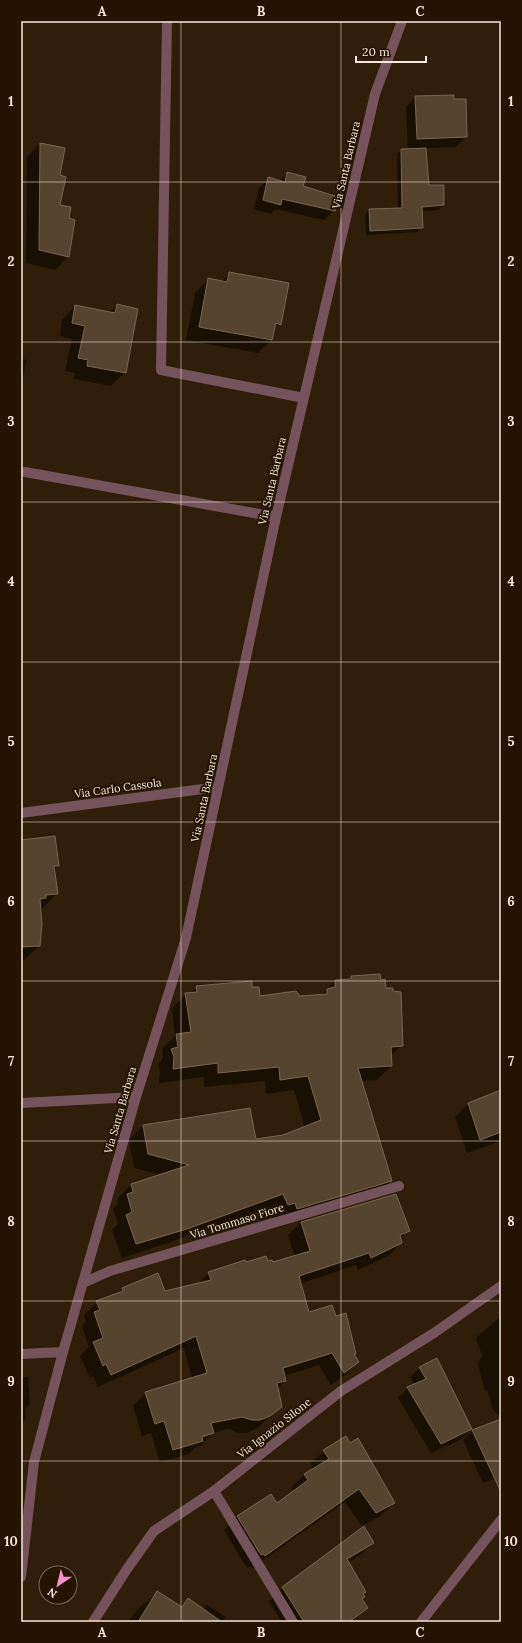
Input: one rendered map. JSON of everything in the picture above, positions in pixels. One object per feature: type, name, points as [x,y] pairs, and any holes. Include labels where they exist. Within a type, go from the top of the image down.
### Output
[{"type":"street","points":[[166,21],[162,370],[304,398]]},
{"type":"street","name":"Via Santa Barbara","points":[[21,1577],[34,1462],[63,1352],[136,1098],[186,938],[276,517],[375,94],[402,21]]},
{"type":"street","points":[[25,472],[276,517]]},
{"type":"street","name":"Via Carlo Cassola","points":[[21,813],[218,787]]},
{"type":"street","points":[[21,1103],[136,1098]]},
{"type":"street","name":"Via Tommaso Fiore","points":[[83,1283],[110,1271],[399,1186]]},
{"type":"street","name":"Via Ignazio Silone","points":[[94,1622],[127,1569],[154,1531],[214,1491],[341,1392],[434,1333],[501,1286]]},
{"type":"street","points":[[21,1354],[63,1352]]},
{"type":"street","points":[[214,1491],[293,1622]]},
{"type":"street","points":[[421,1622],[501,1520]]},
{"type":"building","points":[[454,95],[454,99],[466,99],[467,137],[417,139],[415,96]]},
{"type":"building","points":[[40,143],[65,148],[60,175],[66,177],[60,205],[71,207],[69,218],[75,220],[69,257],[39,250]]},
{"type":"building","points":[[426,148],[429,185],[444,185],[444,205],[422,207],[423,228],[370,231],[369,209],[402,208],[401,149]]},
{"type":"building","points":[[287,172],[306,177],[303,186],[338,197],[335,211],[282,199],[281,205],[263,200],[268,177],[285,182]]},
{"type":"building","points":[[229,272],[289,283],[281,325],[276,323],[272,340],[199,327],[208,278],[227,282]]},
{"type":"building","points":[[117,304],[138,309],[126,373],[87,366],[88,360],[78,358],[85,326],[72,323],[75,305],[115,313]]},
{"type":"building","points":[[55,836],[59,866],[54,866],[58,894],[46,895],[46,898],[40,899],[42,924],[40,946],[21,947],[21,840]]},
{"type":"building","points":[[380,974],[381,980],[385,979],[386,988],[393,988],[393,991],[401,992],[403,1046],[391,1047],[392,1066],[358,1068],[392,1181],[297,1209],[295,1203],[288,1205],[283,1194],[187,1229],[136,1244],[126,1215],[132,1212],[127,1194],[133,1192],[131,1184],[189,1165],[148,1154],[143,1125],[250,1108],[256,1139],[283,1135],[321,1120],[308,1076],[280,1080],[279,1067],[218,1073],[218,1063],[173,1069],[174,1057],[171,1049],[178,1047],[176,1034],[191,1032],[185,993],[197,992],[196,986],[252,981],[252,987],[259,987],[260,996],[296,991],[300,996],[327,994],[327,989],[335,987],[335,980],[351,979],[351,976]]},
{"type":"building","points":[[501,1090],[501,1132],[480,1140],[468,1103]]},
{"type":"building","points":[[396,1194],[410,1231],[400,1235],[402,1243],[371,1258],[369,1253],[299,1276],[309,1312],[332,1305],[336,1316],[346,1313],[356,1354],[354,1354],[359,1362],[344,1373],[332,1353],[283,1368],[286,1381],[277,1383],[282,1407],[270,1416],[260,1420],[252,1420],[242,1417],[211,1423],[214,1433],[202,1437],[203,1441],[173,1450],[164,1421],[155,1424],[145,1392],[207,1373],[196,1336],[111,1375],[106,1364],[103,1366],[93,1342],[103,1338],[94,1312],[100,1310],[96,1301],[123,1291],[122,1288],[158,1273],[165,1291],[211,1280],[208,1272],[245,1260],[246,1262],[266,1256],[268,1261],[272,1260],[273,1262],[310,1251],[301,1222]]},
{"type":"building","points":[[437,1358],[472,1429],[441,1444],[407,1387],[426,1379],[419,1367]]},
{"type":"building","points":[[501,1419],[501,1492],[472,1430]]},
{"type":"building","points":[[346,1436],[350,1443],[358,1438],[395,1503],[376,1513],[359,1489],[265,1556],[264,1554],[261,1555],[237,1516],[271,1494],[277,1503],[308,1480],[304,1474],[329,1459],[323,1450]]},
{"type":"building","points":[[364,1526],[374,1543],[347,1559],[366,1592],[363,1594],[365,1597],[362,1599],[368,1608],[349,1622],[304,1622],[282,1587]]},
{"type":"building","points":[[157,1591],[182,1607],[188,1598],[222,1622],[138,1622]]}]
